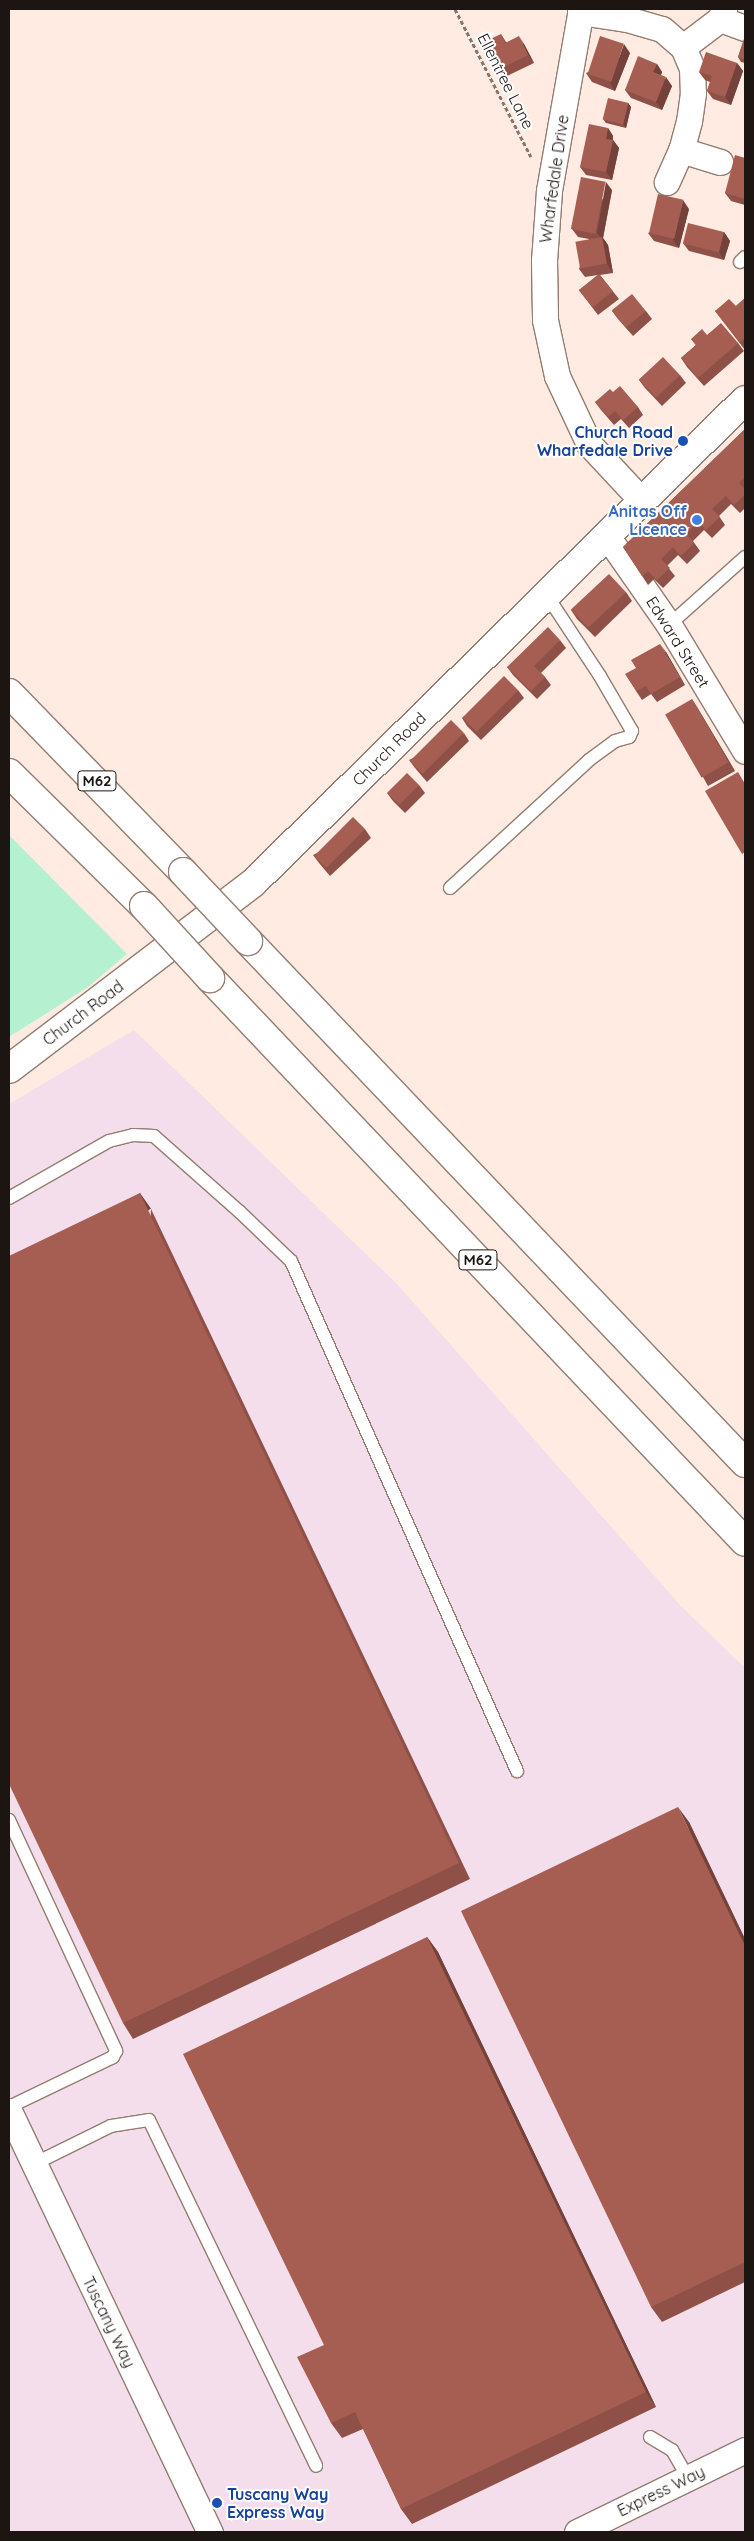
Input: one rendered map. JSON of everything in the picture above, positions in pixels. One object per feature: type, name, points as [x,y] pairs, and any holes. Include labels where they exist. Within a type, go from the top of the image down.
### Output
[{"type":"main road","name":"Church Road","points":[[9,1069],[253,883],[745,400]]},
{"type":"main road","name":"M62","points":[[9,693],[183,872],[745,1463]]},
{"type":"main road","name":"M62","points":[[9,773],[144,906],[745,1542]]},
{"type":"street","name":"Wharfedale Drive","points":[[580,10],[549,191],[544,260],[545,320],[557,376],[589,444],[643,502]]},
{"type":"street","points":[[580,10],[627,18],[662,29],[683,47],[692,68],[693,93],[690,121],[681,150],[667,182]]},
{"type":"street","points":[[683,47],[722,14],[745,28]]},
{"type":"street","points":[[681,150],[720,162]]},
{"type":"street","name":"Edward Street","points":[[608,536],[669,625],[745,751]]},
{"type":"street","name":"Tuscany Way","points":[[9,2111],[210,2532]]},
{"type":"street","name":"Express Way","points":[[577,2532],[745,2450]]},
{"type":"lane","points":[[669,625],[745,557]]},
{"type":"lane","points":[[450,888],[589,760],[615,741],[629,737],[632,730],[600,676],[546,594]]},
{"type":"lane","points":[[9,1198],[109,1141],[133,1135],[154,1136],[212,1186],[291,1261],[517,1771]]},
{"type":"lane","points":[[9,1820],[116,2051],[113,2056],[9,2107]]},
{"type":"lane","points":[[34,2164],[111,2126],[149,2120],[316,2466]]},
{"type":"lane","points":[[650,2437],[672,2450],[688,2478]]},
{"type":"path","name":"Ellentree Lane","points":[[455,9],[549,191]]},
{"type":"shaded area","points":[[134,1030],[397,1284],[681,1606],[745,1668],[745,2532],[9,2532],[9,1104]]},
{"type":"green space","points":[[9,835],[127,954],[88,987],[9,1037]]},
{"type":"building","points":[[501,34],[505,43],[519,36],[528,55],[502,68],[488,40]]},
{"type":"building","points":[[600,36],[624,44],[611,82],[588,74]]},
{"type":"building","points":[[745,36],[745,60],[738,57]]},
{"type":"building","points":[[706,52],[737,63],[725,97],[707,91],[712,76],[699,72]]},
{"type":"building","points":[[638,56],[657,64],[653,72],[666,77],[656,102],[625,90]]},
{"type":"building","points":[[608,98],[628,103],[623,124],[603,119]]},
{"type":"building","points":[[589,124],[608,128],[606,139],[613,140],[606,172],[580,167]]},
{"type":"building","points":[[735,155],[745,158],[745,199],[725,193]]},
{"type":"building","points":[[581,177],[606,182],[595,234],[571,229]]},
{"type":"building","points":[[658,194],[683,200],[674,239],[649,233]]},
{"type":"building","points":[[688,223],[724,232],[719,252],[683,243]]},
{"type":"building","points":[[602,237],[607,264],[580,268],[575,242]]},
{"type":"building","points":[[599,274],[613,291],[593,307],[579,290]]},
{"type":"building","points":[[632,294],[646,311],[626,327],[612,310]]},
{"type":"building","points":[[745,298],[745,338],[740,342],[715,311],[729,299],[736,306]]},
{"type":"building","points":[[721,323],[738,343],[698,378],[681,358],[696,345],[691,339],[702,329],[707,335]]},
{"type":"building","points":[[663,357],[680,375],[656,398],[639,380]]},
{"type":"building","points":[[620,386],[638,407],[623,420],[615,411],[608,417],[595,402],[610,389],[613,392]]},
{"type":"building","points":[[745,429],[745,477],[739,483],[745,489],[745,494],[734,505],[726,496],[712,509],[720,517],[706,530],[698,522],[686,534],[694,543],[681,556],[673,547],[661,559],[670,568],[657,580],[648,571],[642,576],[623,547]]},
{"type":"building","points":[[609,574],[626,592],[588,628],[571,609]]},
{"type":"building","points":[[548,627],[560,640],[534,666],[545,677],[531,691],[507,667]]},
{"type":"building","points":[[660,644],[680,677],[651,694],[646,686],[636,691],[625,674],[636,668],[631,660]]},
{"type":"building","points":[[504,676],[518,690],[476,732],[462,718]]},
{"type":"building","points":[[692,699],[728,762],[702,778],[665,714]]},
{"type":"building","points":[[451,720],[464,733],[423,774],[410,761]]},
{"type":"building","points":[[738,772],[745,784],[745,852],[742,854],[705,791]]},
{"type":"building","points":[[407,773],[419,785],[399,805],[387,793]]},
{"type":"building","points":[[353,817],[365,829],[326,868],[314,856]]},
{"type":"building","points":[[140,1193],[459,1863],[123,2023],[9,1784],[9,1256]]},
{"type":"building","points":[[678,1807],[745,1946],[745,2262],[651,2307],[461,1911]]},
{"type":"building","points":[[427,1937],[646,2392],[401,2509],[355,2412],[331,2423],[297,2357],[324,2345],[183,2054]]},
{"type":"place","name":"Church Road Wharfedale Drive","points":[[683,441]]},
{"type":"place","name":"Anitas Off Licence","points":[[697,520]]},
{"type":"place","name":"Tuscany Way Express Way","points":[[217,2503]]}]
